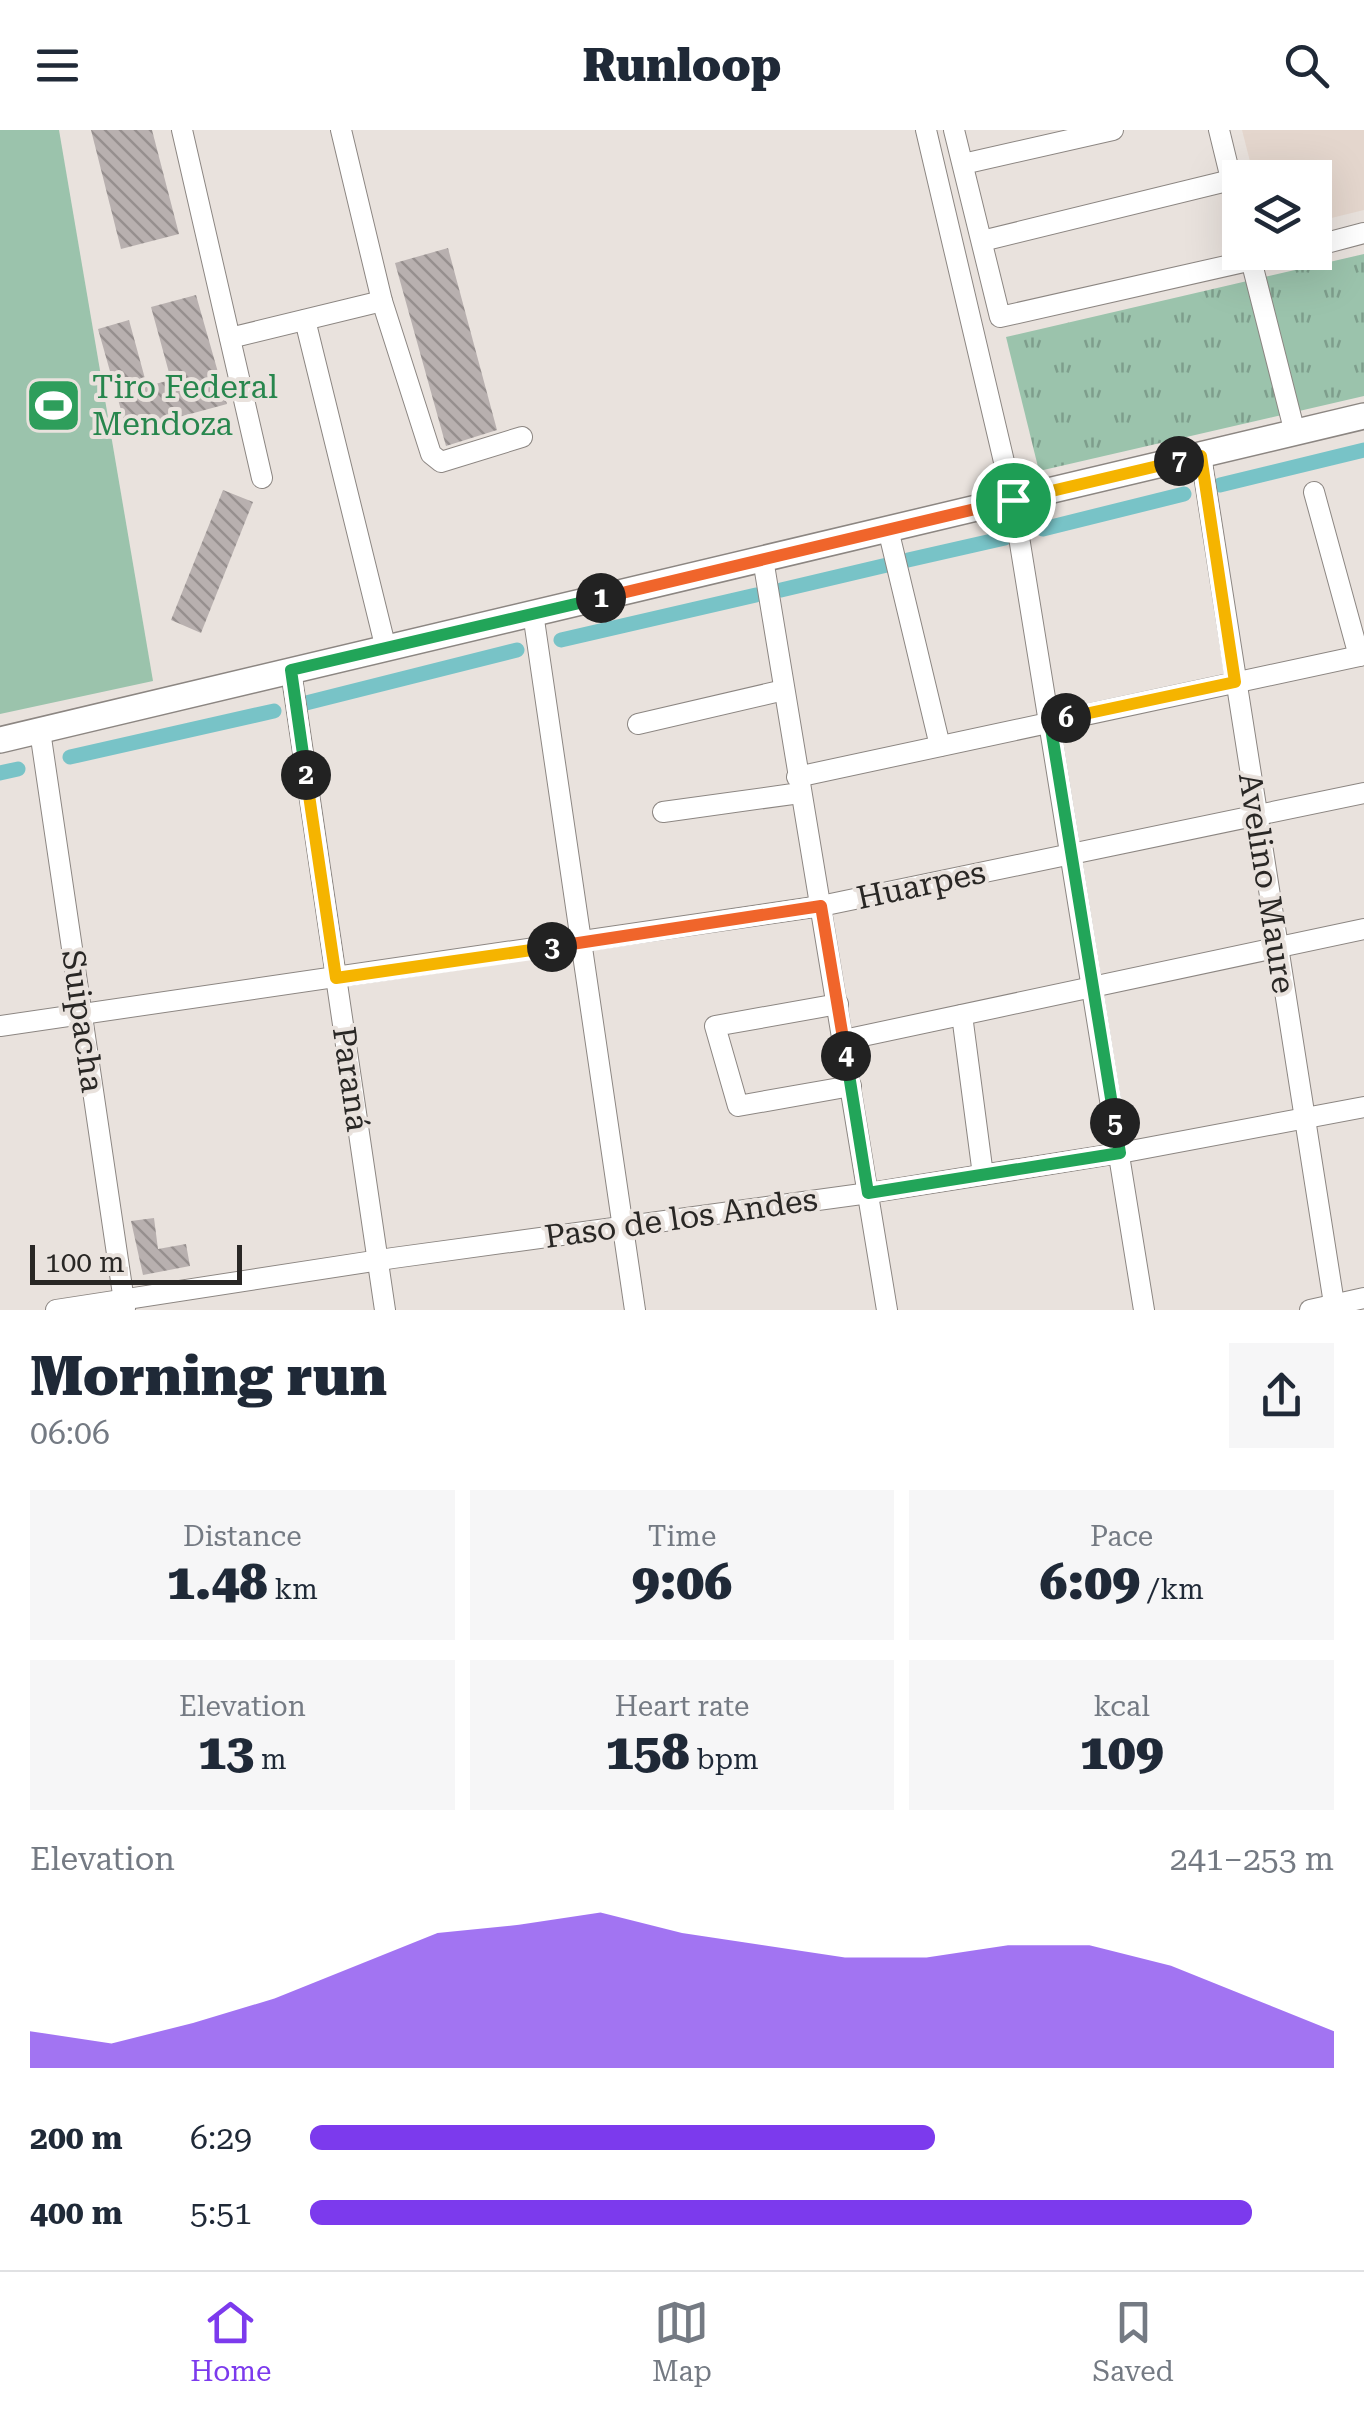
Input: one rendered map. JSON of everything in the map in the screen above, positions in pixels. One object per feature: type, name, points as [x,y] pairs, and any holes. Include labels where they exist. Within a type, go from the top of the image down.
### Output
[{"type":"main road","points":[[0,740],[1364,416]]},
{"type":"street","points":[[182,130],[262,478]]},
{"type":"street","points":[[341,130],[382,301],[431,454],[440,462],[522,438]]},
{"type":"street","points":[[926,130],[1013,500],[1144,1310]]},
{"type":"street","points":[[954,130],[1000,318],[1222,264]]},
{"type":"street","points":[[963,164],[1113,130]]},
{"type":"street","points":[[1220,130],[1227,160]]},
{"type":"street","points":[[982,241],[1222,182]]},
{"type":"street","points":[[1332,241],[1364,233]]},
{"type":"street","points":[[1253,270],[1294,433]]},
{"type":"street","points":[[230,338],[382,301]]},
{"type":"street","points":[[305,320],[386,649]]},
{"type":"street","name":"Avelino Maure","points":[[1201,456],[1334,1307]]},
{"type":"street","points":[[663,812],[798,785],[940,746],[1362,655],[1314,492]]},
{"type":"street","points":[[888,529],[940,746]]},
{"type":"street","points":[[763,559],[887,1310]]},
{"type":"street","points":[[533,614],[635,1310]]},
{"type":"street","name":"Paraná","points":[[291,670],[385,1310]]},
{"type":"street","points":[[638,724],[784,690]]},
{"type":"street","name":"Suipacha","points":[[40,731],[124,1304]]},
{"type":"street","name":"Huarpes","points":[[0,1026],[821,906],[1364,793]]},
{"type":"street","points":[[844,1040],[1364,929]]},
{"type":"street","points":[[838,1004],[715,1026],[738,1106],[851,1086]]},
{"type":"street","points":[[962,1016],[983,1175]]},
{"type":"street","name":"Paso de los Andes","points":[[56,1310],[124,1304],[378,1261],[868,1193],[1120,1153],[1364,1108]]},
{"type":"street","points":[[1310,1310],[1364,1298]]},
{"type":"shaded area","points":[[1242,130],[1364,130],[1364,210],[1332,218],[1332,160],[1250,160]]},
{"type":"green space","name":"Tiro Federal Mendoza","points":[[0,130],[59,130],[153,681],[0,714]]},
{"type":"green space","points":[[1364,254],[1364,396],[1039,471],[1006,337],[1295,270],[1332,270],[1332,261]]},
{"type":"building","points":[[91,130],[152,130],[179,234],[121,249]]},
{"type":"building","points":[[448,248],[497,430],[446,446],[395,263]]},
{"type":"building","points":[[196,295],[227,404],[127,431],[98,329],[129,320],[147,386],[171,380],[151,307]]},
{"type":"building","points":[[223,490],[253,502],[201,633],[171,620]]},
{"type":"building","points":[[154,1218],[158,1249],[186,1244],[190,1266],[143,1275],[131,1221]]},
{"type":"waterway","points":[[1220,485],[1364,450]]},
{"type":"waterway","points":[[1043,529],[1184,494]]},
{"type":"waterway","points":[[908,560],[1005,538]]},
{"type":"waterway","points":[[781,590],[887,565]]},
{"type":"waterway","points":[[561,640],[756,595]]},
{"type":"waterway","points":[[298,705],[517,650]]},
{"type":"waterway","points":[[70,757],[274,711]]},
{"type":"waterway","points":[[0,773],[18,769]]},
{"type":"place","name":"Tiro Federal Mendoza","points":[[53,405]]},
{"type":"route","points":[[1201,456],[1235,682],[1050,722],[1120,1153],[868,1193],[821,906],[336,978],[291,670],[1013,500],[1201,456]]}]
